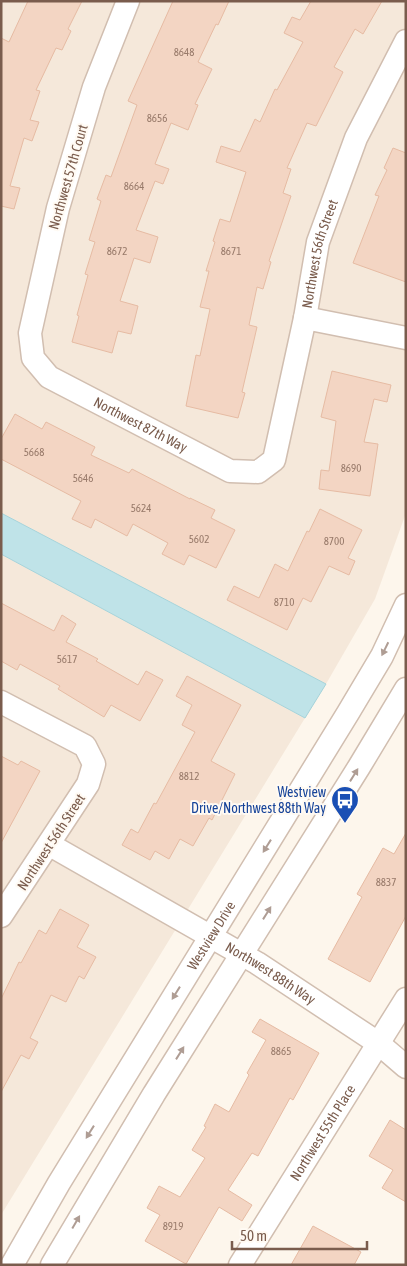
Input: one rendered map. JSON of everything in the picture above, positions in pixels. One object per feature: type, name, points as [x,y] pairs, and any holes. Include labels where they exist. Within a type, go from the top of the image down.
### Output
[{"type":"street","name":"Northwest 57th Court","points":[[33,358],[30,333],[58,208],[94,87],[128,1]]},
{"type":"street","name":"Northwest 56th Street","points":[[258,472],[274,460],[305,318],[318,242],[356,138],[406,41]]},
{"type":"street","points":[[305,318],[406,338]]},
{"type":"street","name":"Northwest 87th Way","points":[[33,358],[50,377],[230,471],[258,472]]},
{"type":"street","name":"Westview Drive","points":[[12,1265],[59,1182],[348,713],[382,656],[406,605]]},
{"type":"street","points":[[52,1265],[105,1175],[406,689]]},
{"type":"street","name":"Northwest 56th Street","points":[[1,702],[85,746],[94,764],[88,784],[50,845],[1,916]]},
{"type":"street","name":"Northwest 88th Way","points":[[50,845],[257,963],[378,1043],[406,1067]]},
{"type":"street","name":"Northwest 55th Place","points":[[240,1265],[406,1000]]},
{"type":"shaded area","points":[[1,1],[406,1],[406,513],[375,599],[326,684],[1,513]]},
{"type":"shaded area","points":[[1,554],[305,718],[1,1215]]},
{"type":"water","points":[[1,513],[326,684],[305,718],[1,554]]},
{"type":"building","points":[[28,1],[82,1],[68,29],[71,31],[62,50],[56,48],[36,90],[40,91],[30,120],[39,122],[32,141],[24,138],[10,186],[20,188],[14,209],[1,206],[1,38],[9,42]]},
{"type":"building","points":[[173,1],[229,1],[198,62],[212,69],[195,104],[198,105],[188,130],[171,123],[155,164],[169,169],[163,184],[155,181],[136,230],[158,237],[150,263],[134,258],[120,301],[138,306],[131,334],[118,331],[112,353],[72,342],[88,275],[85,274],[95,242],[89,240],[101,201],[97,199],[106,175],[111,177],[137,105],[128,101]]},
{"type":"building","points":[[311,1],[382,1],[363,34],[355,29],[334,67],[343,72],[316,126],[307,123],[287,168],[291,169],[283,193],[291,196],[269,261],[271,262],[263,289],[257,287],[249,325],[257,327],[242,392],[245,393],[238,418],[186,406],[196,355],[200,356],[210,309],[200,307],[209,271],[206,271],[215,242],[213,241],[220,219],[230,222],[246,172],[216,162],[221,146],[240,152],[255,119],[260,122],[275,89],[277,90],[303,42],[284,33],[292,17],[300,20]]},
{"type":"building","points":[[393,148],[406,153],[406,282],[353,263],[379,196],[375,195],[387,170],[384,168]]},
{"type":"building","points":[[332,371],[391,385],[387,402],[374,399],[364,442],[378,444],[370,496],[319,489],[321,470],[329,471],[336,421],[321,417]]},
{"type":"building","points":[[15,414],[42,429],[46,422],[95,447],[91,455],[129,473],[132,469],[215,510],[211,518],[235,530],[216,568],[189,555],[184,565],[162,554],[168,543],[133,524],[127,536],[95,519],[91,528],[72,519],[81,501],[1,459],[1,439]]},
{"type":"building","points":[[320,509],[362,530],[348,558],[355,561],[349,575],[329,566],[311,602],[303,598],[287,630],[227,600],[234,586],[259,598],[275,564],[288,571]]},
{"type":"building","points":[[1,603],[54,631],[62,615],[76,624],[66,642],[98,659],[96,661],[138,685],[146,671],[163,680],[140,721],[111,705],[104,717],[58,689],[60,686],[20,664],[17,670],[1,661]]},
{"type":"building","points":[[187,676],[241,705],[211,761],[235,774],[212,820],[209,818],[193,846],[180,839],[169,859],[155,851],[150,860],[122,845],[131,829],[138,833],[195,732],[182,725],[192,705],[176,696]]},
{"type":"building","points":[[1,756],[18,765],[21,761],[40,771],[1,843]]},
{"type":"building","points":[[406,833],[406,916],[370,982],[328,959],[362,897],[357,894],[383,848],[394,854]]},
{"type":"building","points":[[60,909],[89,925],[77,947],[96,957],[84,979],[79,976],[66,1002],[51,995],[30,1038],[38,1042],[29,1059],[21,1055],[1,1092],[1,999],[19,962],[21,963],[39,930],[46,934]]},
{"type":"building","points":[[260,1019],[319,1053],[293,1100],[290,1098],[258,1156],[252,1153],[228,1190],[252,1205],[242,1221],[219,1207],[186,1264],[145,1241],[160,1215],[147,1208],[159,1186],[180,1197],[205,1158],[192,1150],[206,1127],[204,1126],[215,1104],[229,1112],[249,1075],[247,1073],[266,1040],[252,1032]]},
{"type":"building","points":[[390,1120],[406,1130],[406,1202],[382,1188],[393,1170],[369,1156]]},
{"type":"building","points":[[313,1226],[361,1252],[354,1265],[291,1265]]},
{"type":"place","name":"Westview Drive/Northwest 88th Way","points":[[345,824]]}]
